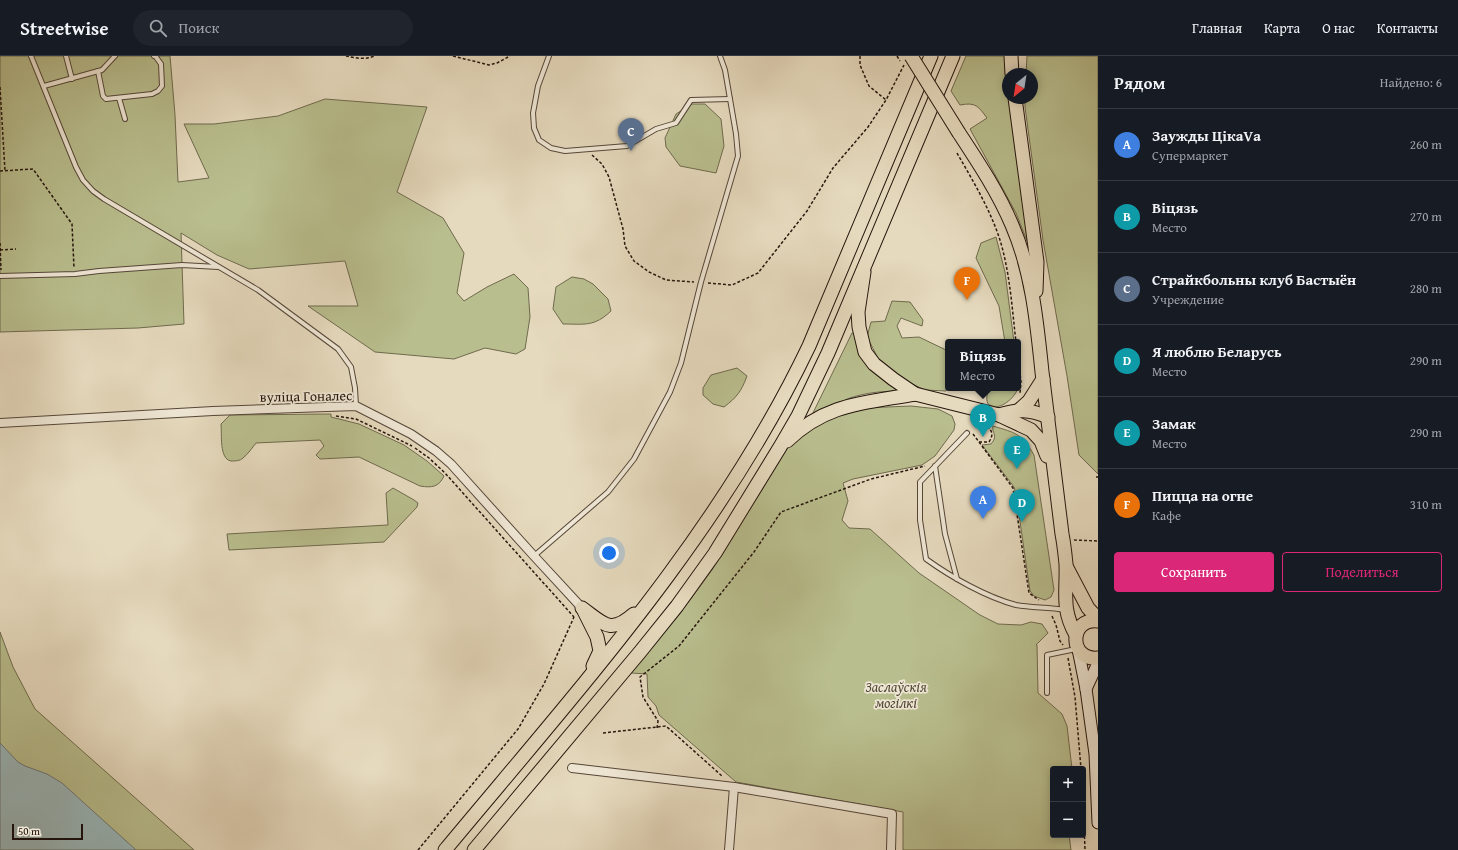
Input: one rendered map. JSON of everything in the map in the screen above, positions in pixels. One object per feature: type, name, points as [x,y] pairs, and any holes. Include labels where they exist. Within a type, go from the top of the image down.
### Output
[{"type":"main road","points":[[445,850],[651,600],[719,503],[767,425],[794,380],[826,308],[931,56]]},
{"type":"main road","points":[[474,850],[677,606],[715,553],[780,447],[798,416],[828,353],[953,56]]},
{"type":"main road","points":[[1011,56],[1012,68]]},
{"type":"main road","points":[[908,59],[959,133],[997,195],[1012,225],[1026,270],[1035,312],[1053,469],[1066,564],[1066,610],[1071,626],[1076,635]]},
{"type":"main road","points":[[1016,104],[1037,262],[1035,312]]},
{"type":"main road","points":[[865,268],[858,312],[859,327],[865,352],[874,364],[915,394],[999,415],[1031,430],[1041,441],[1053,469]]},
{"type":"main road","points":[[1018,410],[1029,401],[1043,379]]},
{"type":"main road","points":[[780,447],[791,436],[814,419],[830,411],[852,404],[915,394]]},
{"type":"main road","points":[[999,415],[1018,410],[1034,411],[1048,417]]},
{"type":"main road","points":[[1031,430],[1039,426],[1048,417]]},
{"type":"main road","points":[[1066,564],[1088,608],[1098,620]]},
{"type":"main road","points":[[582,608],[606,625],[615,627],[625,623],[651,600]]},
{"type":"main road","points":[[582,608],[597,637],[600,652],[586,680]]},
{"type":"main road","points":[[1098,620],[1085,623],[1078,630],[1076,635],[1076,644],[1086,689],[1095,754],[1098,822]]},
{"type":"main road","points":[[1078,649],[1084,656],[1098,658]]},
{"type":"main road","points":[[1086,689],[1098,663]]},
{"type":"street","name":"вуліца Гоналес","points":[[0,423],[213,411],[334,408],[356,406],[411,434],[436,451],[451,464],[582,608]]},
{"type":"street","points":[[572,768],[734,787],[892,814],[891,850]]},
{"type":"street","points":[[729,850],[734,787]]},
{"type":"lane","points":[[30,56],[44,86],[76,167],[83,180],[93,191],[120,210],[258,290],[338,349],[351,367],[355,388],[356,406]]},
{"type":"lane","points":[[66,56],[72,78]]},
{"type":"lane","points":[[44,86],[102,70],[116,56]]},
{"type":"lane","points":[[98,71],[103,96],[106,99],[152,94],[158,91],[162,86],[161,64],[154,56]]},
{"type":"lane","points":[[549,56],[538,86],[533,113],[534,128],[539,140],[551,148],[565,151],[627,146],[656,129],[676,123],[691,100],[730,99]]},
{"type":"lane","points":[[534,556],[608,492],[634,460],[670,392],[681,363],[701,282],[738,156],[736,134],[725,70],[720,56]]},
{"type":"lane","points":[[119,98],[125,119]]},
{"type":"lane","points":[[1,276],[75,274],[182,265],[220,267]]},
{"type":"lane","points":[[967,433],[920,482],[920,520],[926,559],[957,579],[998,599],[1017,605],[1066,610]]},
{"type":"lane","points":[[935,466],[945,534],[957,579]]},
{"type":"lane","points":[[1047,693],[1046,655],[1078,649]]},
{"type":"path","points":[[346,56],[370,58],[374,56]]},
{"type":"path","points":[[453,56],[489,65],[498,63],[510,56]]},
{"type":"path","points":[[860,56],[860,65],[869,86],[886,100]]},
{"type":"path","points":[[577,150],[592,155],[602,164],[609,177],[623,229],[625,246],[634,261],[649,272],[666,280],[732,285],[758,273],[807,211],[833,168],[868,127],[886,100],[908,59]]},
{"type":"path","points":[[0,87],[5,171]]},
{"type":"path","points":[[956,150],[988,207],[1000,239],[1008,273],[1016,339]]},
{"type":"path","points":[[0,171],[33,170],[72,224],[75,274]]},
{"type":"path","points":[[0,243],[1,276]]},
{"type":"path","points":[[0,250],[16,249]]},
{"type":"path","points":[[334,408],[334,416],[356,419],[412,446],[429,458],[489,521],[574,617],[544,684],[518,729],[418,850]]},
{"type":"path","points":[[657,728],[658,721],[643,697],[640,677],[679,646],[754,552],[780,512],[870,479],[924,466]]},
{"type":"path","points":[[1063,539],[1098,541]]},
{"type":"path","points":[[603,733],[666,726],[734,787]]},
{"type":"path","points":[[1083,802],[1085,850]]},
{"type":"green space","points":[[0,56],[170,56],[175,115],[178,182],[209,178],[184,124],[214,124],[278,116],[325,99],[427,107],[397,192],[443,218],[464,253],[457,293],[464,301],[487,287],[514,274],[528,288],[530,317],[525,349],[516,354],[485,348],[454,359],[375,352],[308,306],[358,306],[345,261],[249,269],[217,255],[181,233],[184,324],[138,328],[0,332]]},
{"type":"green space","points":[[966,56],[1005,56],[1006,68],[1002,68],[1002,104],[1011,104],[1029,246],[1016,213],[970,129],[987,118],[976,106],[970,104],[960,105],[951,91]]},
{"type":"green space","points":[[1027,56],[1098,56],[1098,474],[1079,455],[1067,376],[1043,240],[1025,107],[1025,104],[1038,104],[1038,68],[1026,68]]},
{"type":"green space","points":[[692,104],[705,104],[721,119],[724,146],[716,173],[680,166],[666,147],[665,138],[676,114]]},
{"type":"green space","points":[[996,237],[1005,272],[1014,339],[1004,339],[999,306],[976,258],[981,243]]},
{"type":"green space","points":[[572,277],[584,279],[593,284],[608,299],[611,311],[599,320],[589,324],[563,324],[553,309],[556,287]]},
{"type":"green space","points":[[892,301],[910,302],[923,320],[922,326],[901,318],[897,326],[902,338],[919,337],[945,350],[945,391],[925,390],[904,380],[879,360],[867,337],[871,322],[885,321]]},
{"type":"green space","points":[[852,333],[855,334],[902,391],[878,392],[855,396],[811,417]]},
{"type":"green space","points":[[737,368],[747,376],[738,394],[724,407],[713,404],[703,395],[703,388],[711,375]]},
{"type":"green space","points":[[988,391],[1016,391],[1009,401],[997,407],[991,406],[988,403]]},
{"type":"green space","name":"Заслаўскія могілкі","points":[[911,406],[938,409],[952,416],[955,424],[954,430],[935,456],[922,465],[853,479],[843,483],[848,501],[842,520],[849,528],[870,529],[919,573],[980,615],[998,624],[1021,625],[1031,622],[1042,624],[1048,633],[1036,645],[1038,693],[1062,714],[1067,726],[1072,766],[1050,766],[1050,838],[1069,838],[1071,850],[903,850],[903,812],[736,782],[659,715],[656,706],[648,697],[647,674],[631,673],[690,600],[712,570],[791,442],[821,419],[863,408]]},
{"type":"green space","points":[[331,414],[331,417],[359,424],[404,445],[427,461],[444,476],[442,480],[435,486],[420,486],[359,457],[320,459],[316,455],[324,446],[320,440],[256,443],[247,455],[236,461],[227,459],[223,451],[221,424],[230,415]]},
{"type":"green space","points":[[993,426],[1013,432],[1025,442],[1034,455],[1054,590],[1051,597],[1045,600],[1034,596],[1030,591],[1014,487],[982,445],[991,444],[993,441],[995,436]]},
{"type":"green space","points":[[393,488],[418,503],[417,507],[384,542],[229,550],[227,534],[388,525],[386,493]]},
{"type":"green space","points":[[0,632],[13,667],[35,709],[194,850],[0,850]]},
{"type":"water","points":[[0,743],[18,762],[47,774],[62,783],[136,850],[0,850]]},
{"type":"place","name":"Страйкбольны клуб Бастыён","points":[[631,151]]},
{"type":"place","name":"Пицца на огне","points":[[967,300]]},
{"type":"place","name":"Віцязь","points":[[983,437]]},
{"type":"place","name":"Замак","points":[[1017,469]]},
{"type":"place","name":"Заужды ЦікаVа","points":[[983,519]]},
{"type":"place","name":"Я люблю Беларусь","points":[[1022,522]]}]
